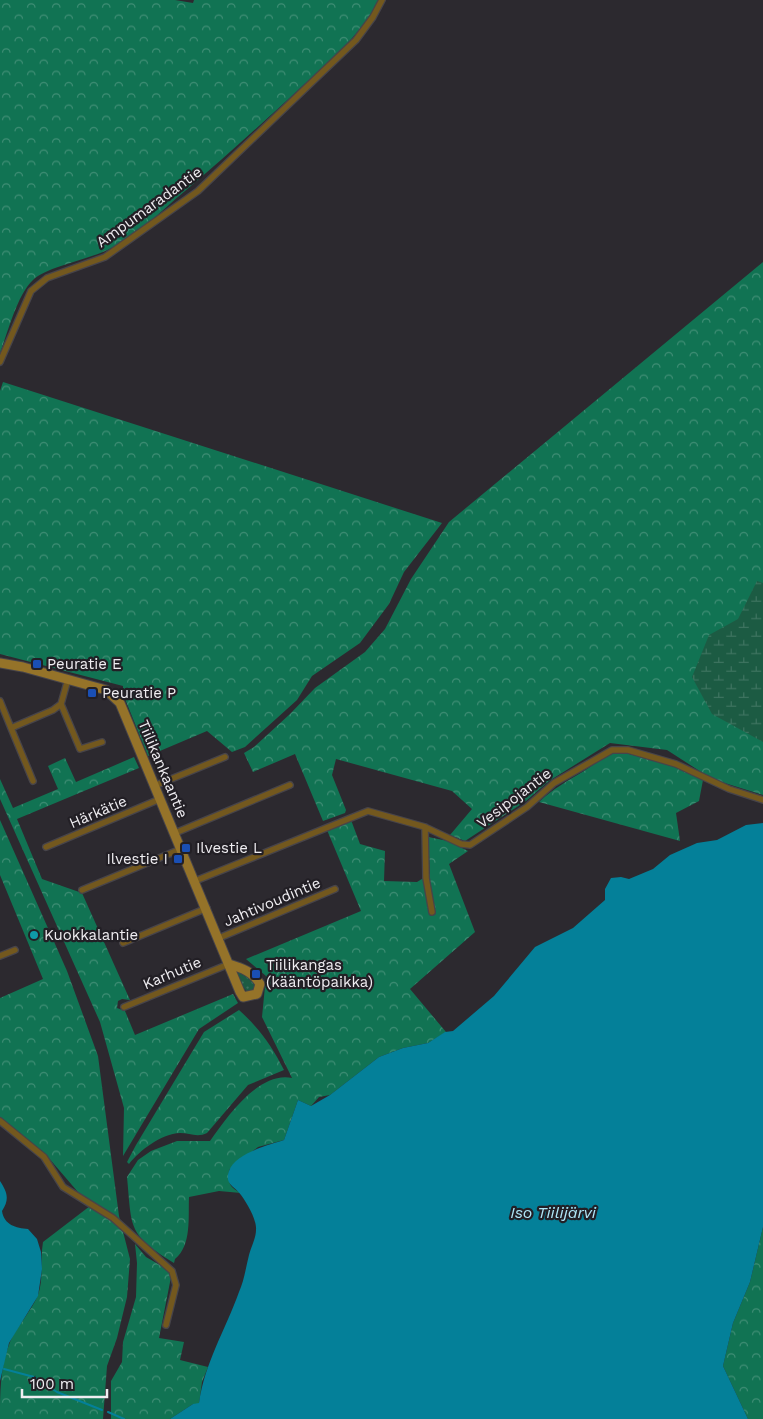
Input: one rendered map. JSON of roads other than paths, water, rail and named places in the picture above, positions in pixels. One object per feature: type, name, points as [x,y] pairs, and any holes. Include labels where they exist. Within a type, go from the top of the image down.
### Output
[{"type":"street","name":"Ampumaradantie","points":[[0,362],[31,291],[47,278],[105,257],[198,191],[356,40],[373,17],[382,0]]},
{"type":"street","name":"Tiilikankaantie","points":[[0,663],[106,690],[120,703],[230,964]]},
{"type":"street","points":[[11,728],[53,710],[61,704],[68,680]]},
{"type":"street","points":[[0,701],[32,780]]},
{"type":"street","points":[[61,704],[80,749],[102,742]]},
{"type":"street","name":"Vesipojantie","points":[[195,881],[358,813],[375,812],[425,827],[461,844],[470,845],[527,807],[554,783],[606,752],[619,749],[676,764],[729,790],[763,800]]},
{"type":"street","points":[[154,786],[225,757]]},
{"type":"street","points":[[175,833],[290,785]]},
{"type":"street","name":"Härkätie","points":[[46,847],[160,799]]},
{"type":"street","points":[[425,827],[426,878],[432,912]]},
{"type":"street","points":[[82,890],[181,848]]},
{"type":"street","name":"Jahtivoudintie","points":[[219,938],[335,889]]},
{"type":"street","points":[[123,943],[206,908]]},
{"type":"street","points":[[0,956],[15,950]]},
{"type":"street","name":"Karhutie","points":[[124,1007],[230,964]]},
{"type":"street","points":[[0,1121],[44,1157],[63,1187],[113,1218],[172,1271],[176,1285],[166,1325]]},
{"type":"water","name":"Iso Tiilijärvi","points":[[763,823],[763,1227],[750,1282],[733,1323],[723,1366],[748,1419],[170,1419],[193,1404],[199,1403],[206,1374],[241,1288],[255,1236],[256,1226],[251,1212],[246,1202],[228,1179],[232,1165],[238,1159],[253,1151],[284,1140],[298,1100],[311,1106],[330,1095],[379,1057],[403,1048],[428,1043],[445,1032],[453,1031],[494,996],[535,947],[573,928],[605,900],[605,889],[611,878],[621,877],[629,879],[653,869],[670,855],[697,843],[717,840],[746,825]]},
{"type":"water","points":[[0,1181],[7,1196],[2,1211],[3,1216],[11,1225],[28,1229],[37,1239],[41,1252],[42,1269],[38,1296],[9,1343],[0,1381]]},
{"type":"waterway","points":[[4,1369],[34,1377],[57,1392],[102,1410]]},
{"type":"waterway","points":[[108,1412],[124,1419]]},
{"type":"place","name":"Peuratie E","points":[[37,664]]},
{"type":"place","name":"Peuratie P","points":[[92,693]]},
{"type":"place","name":"Ilvestie L","points":[[186,848]]},
{"type":"place","name":"Ilvestie I","points":[[178,859]]},
{"type":"place","name":"Kuokkalantie","points":[[34,935]]},
{"type":"place","name":"Tiilikangas (kääntöpaikka)","points":[[256,974]]}]
